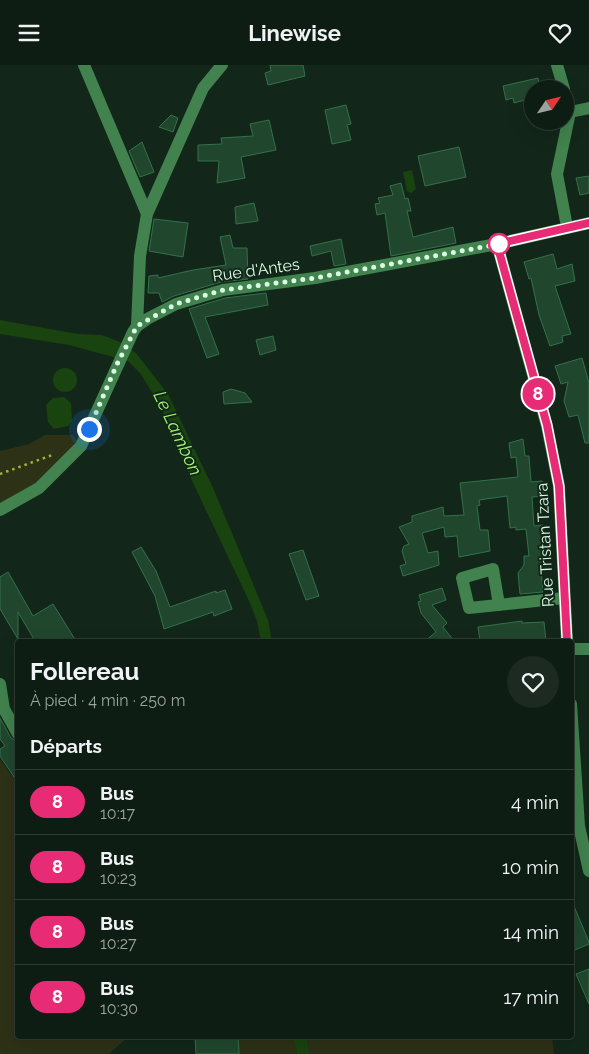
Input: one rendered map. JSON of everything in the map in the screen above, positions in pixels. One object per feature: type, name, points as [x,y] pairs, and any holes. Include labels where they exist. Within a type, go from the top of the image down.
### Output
[{"type":"street","points":[[84,65],[147,215]]},
{"type":"street","points":[[0,510],[39,488],[81,446],[117,364],[137,326],[140,256],[147,215],[202,88],[222,65]]},
{"type":"street","points":[[557,65],[561,80]]},
{"type":"street","points":[[574,111],[589,108]]},
{"type":"street","points":[[566,130],[557,169],[567,227]]},
{"type":"street","name":"Rue d'Antes","points":[[137,326],[176,304],[223,290],[315,278],[497,244],[589,223]]},
{"type":"street","name":"Rue Tristan Tzara","points":[[497,244],[547,425],[559,486],[567,639]]},
{"type":"street","points":[[499,605],[564,598]]},
{"type":"street","points":[[574,649],[589,649]]},
{"type":"street","points":[[0,685],[4,709],[15,729]]},
{"type":"street","points":[[574,750],[579,826],[589,869]]},
{"type":"path","points":[[0,474],[56,454]]},
{"type":"shaded area","points":[[45,435],[73,435],[81,446],[67,462],[0,510],[0,451],[29,444]]},
{"type":"shaded area","points":[[0,759],[15,780],[15,1039],[126,1039],[109,1054],[0,1054]]},
{"type":"shaded area","points":[[238,1039],[294,1039],[297,1054],[239,1054]]},
{"type":"shaded area","points":[[307,1039],[552,1039],[554,1054],[310,1054]]},
{"type":"water","points":[[412,170],[416,189],[411,193],[407,191],[403,172]]},
{"type":"water","name":"Le Lambon","points":[[0,320],[78,334],[102,335],[120,342],[136,353],[168,394],[214,490],[268,620],[272,639],[261,639],[257,621],[250,603],[185,466],[160,405],[140,373],[128,361],[69,345],[0,334]]},
{"type":"water","points":[[65,368],[74,371],[77,380],[74,389],[65,392],[56,389],[53,380],[56,371]]},
{"type":"water","points":[[64,397],[71,403],[72,421],[68,426],[54,429],[48,422],[46,405],[53,398]]},
{"type":"water","points":[[294,1039],[307,1039],[310,1054],[297,1054]]},
{"type":"building","points":[[270,65],[303,65],[305,76],[268,85],[265,73],[271,71]]},
{"type":"building","points":[[524,81],[524,100],[514,103],[513,98],[506,100],[503,86]]},
{"type":"building","points":[[346,105],[351,124],[347,125],[351,140],[332,144],[325,110]]},
{"type":"building","points":[[171,115],[178,118],[173,132],[159,127]]},
{"type":"building","points":[[269,120],[276,150],[241,157],[245,178],[217,183],[219,161],[198,161],[198,145],[222,144],[221,138],[253,136],[250,124]]},
{"type":"building","points":[[142,142],[154,172],[140,177],[129,151]]},
{"type":"building","points":[[459,147],[466,177],[425,186],[418,156]]},
{"type":"building","points":[[589,176],[589,193],[580,195],[576,178]]},
{"type":"building","points":[[401,183],[405,199],[408,198],[411,211],[407,211],[413,237],[453,227],[456,243],[391,256],[385,213],[377,215],[375,204],[380,203],[378,198],[393,195],[390,186]]},
{"type":"building","points":[[254,203],[258,221],[236,224],[235,207]]},
{"type":"building","points":[[154,219],[188,223],[183,257],[149,251]]},
{"type":"building","points":[[230,235],[233,248],[247,248],[248,279],[221,282],[174,296],[162,302],[159,293],[148,293],[149,276],[158,275],[158,278],[226,265],[220,237]]},
{"type":"building","points":[[341,239],[346,264],[334,266],[331,251],[312,256],[310,246]]},
{"type":"building","points":[[553,254],[557,269],[572,264],[575,281],[555,286],[571,334],[562,336],[563,342],[550,346],[539,315],[531,278],[529,279],[524,262]]},
{"type":"building","points":[[266,293],[268,305],[205,317],[219,354],[207,358],[189,309],[225,298]]},
{"type":"building","points":[[273,336],[276,350],[260,355],[256,340]]},
{"type":"building","points":[[582,358],[589,383],[589,443],[585,443],[578,415],[569,417],[564,401],[568,382],[561,384],[555,366]]},
{"type":"building","points":[[231,389],[245,393],[252,402],[224,404],[223,392]]},
{"type":"building","points":[[523,439],[525,456],[529,456],[531,482],[542,481],[544,496],[532,497],[534,526],[543,525],[544,569],[541,569],[543,592],[520,594],[518,573],[524,565],[524,556],[529,556],[526,529],[516,530],[516,527],[510,528],[507,496],[479,500],[480,505],[477,506],[480,530],[488,530],[490,551],[459,557],[457,536],[445,537],[444,527],[422,533],[428,553],[438,551],[439,565],[403,576],[400,566],[406,564],[402,551],[404,546],[409,544],[399,527],[412,522],[412,516],[443,507],[444,516],[464,515],[460,483],[518,477],[516,457],[511,458],[509,443]]},
{"type":"building","points":[[141,547],[156,571],[170,607],[216,591],[216,593],[225,590],[232,609],[214,616],[213,612],[164,629],[155,596],[132,552]]},
{"type":"building","points":[[303,550],[319,596],[306,600],[289,554]]},
{"type":"building","points":[[8,572],[33,616],[53,604],[75,639],[34,639],[18,612],[18,639],[0,609],[0,577]]},
{"type":"building","points":[[442,588],[446,600],[432,605],[447,623],[443,627],[452,639],[427,639],[436,632],[421,613],[418,602],[421,601],[419,595]]},
{"type":"building","points":[[522,621],[522,623],[544,622],[546,639],[480,639],[478,627]]},
{"type":"building","points":[[0,718],[11,738],[15,740],[15,778],[0,756],[0,749],[5,746],[0,739]]},
{"type":"building","points":[[574,906],[589,942],[589,944],[575,950]]},
{"type":"building","points":[[589,969],[589,1004],[576,974]]},
{"type":"building","points":[[195,1039],[238,1039],[239,1054],[196,1054]]},
{"type":"bus line","name":"8","points":[[567,639],[559,486],[547,425],[497,244],[589,223]]},
{"type":"route","points":[[89,429],[117,364],[137,326],[176,304],[205,294],[243,286],[315,278],[499,244]]}]
